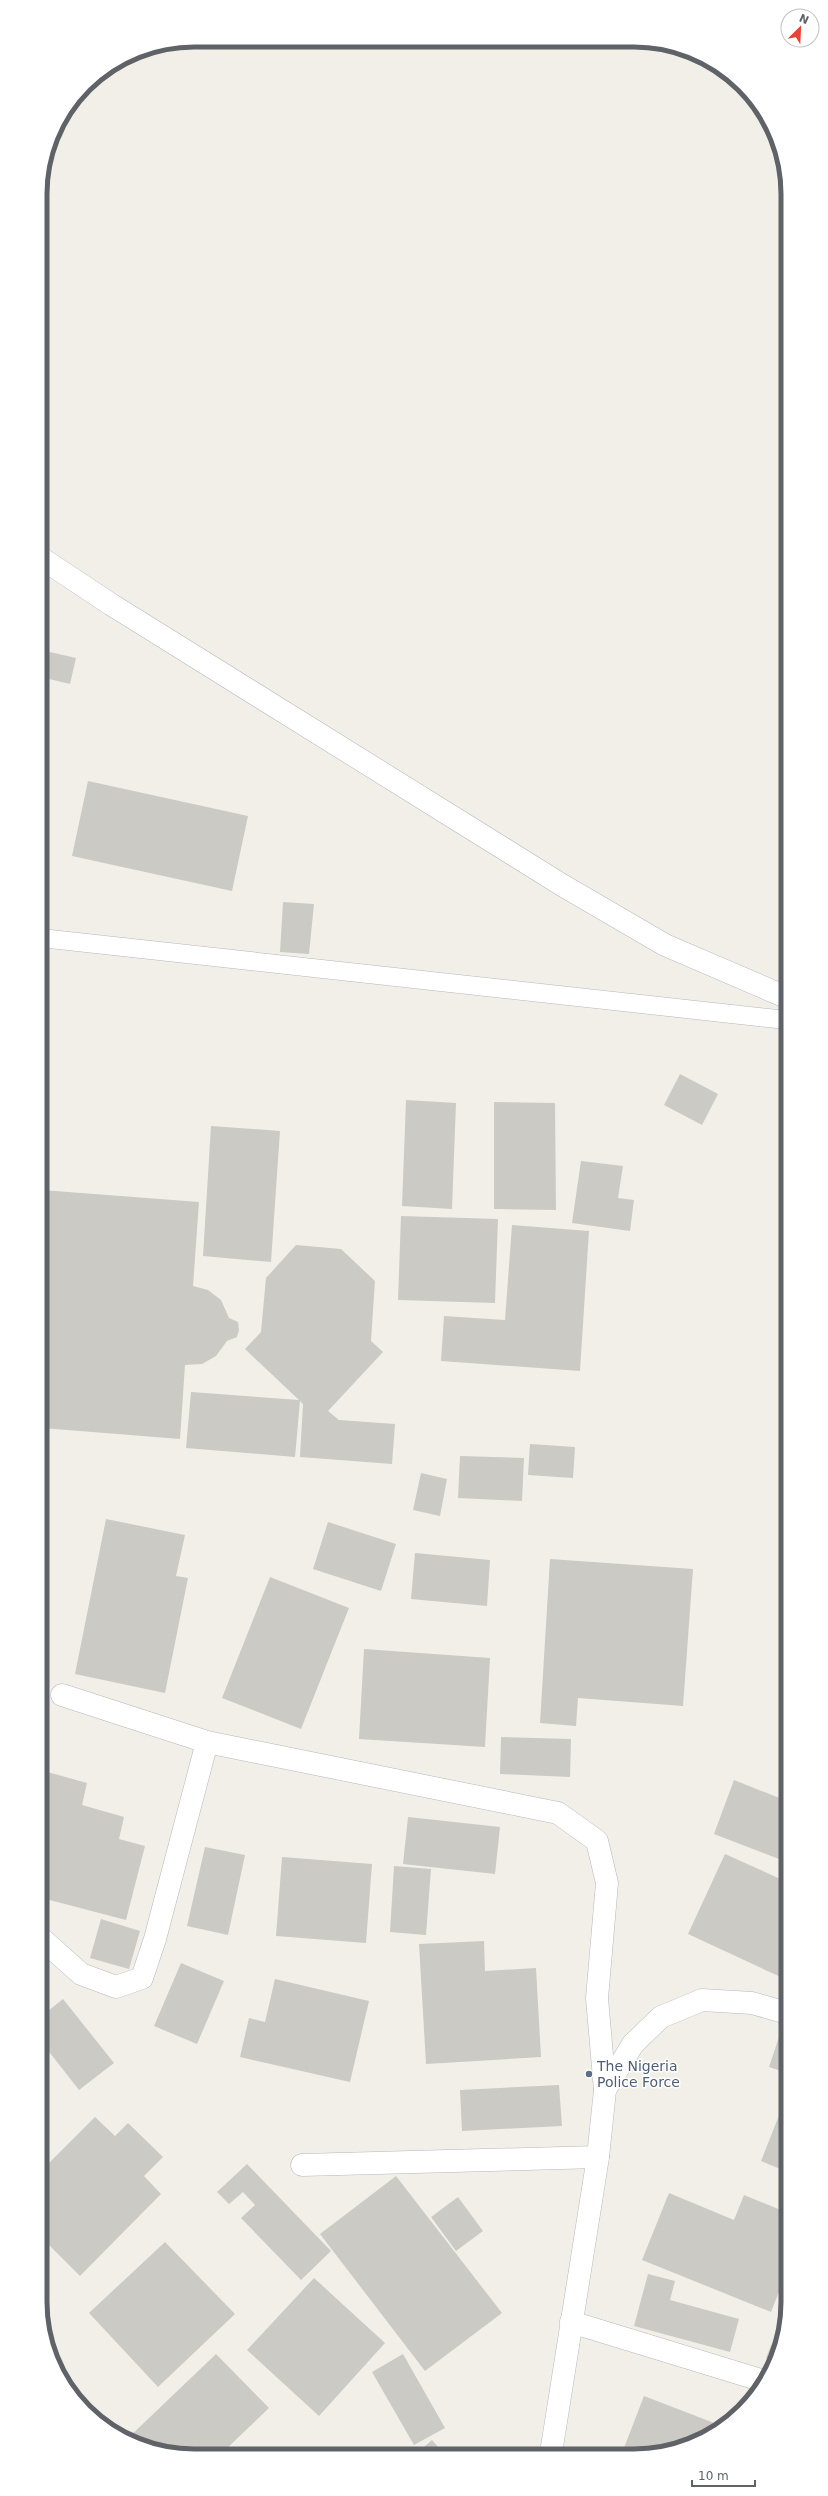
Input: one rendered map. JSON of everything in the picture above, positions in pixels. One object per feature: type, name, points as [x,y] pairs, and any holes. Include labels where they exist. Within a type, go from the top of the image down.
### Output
[{"type":"street","points":[[47,562],[112,605],[562,885],[665,945],[781,995]]},
{"type":"street","points":[[62,1695],[207,1742],[558,1813],[597,1841],[607,1883],[597,1998],[605,2090],[598,2157],[552,2449]]},
{"type":"street","points":[[47,1943],[81,1974],[116,1987],[142,1978],[155,1939],[207,1742]]},
{"type":"street","points":[[605,2090],[634,2044],[661,2017],[702,2000],[752,2003],[781,2011]]},
{"type":"street","points":[[302,2165],[598,2157]]},
{"type":"street","points":[[571,2322],[759,2379]]},
{"type":"lane","points":[[47,939],[781,1019]]},
{"type":"building","points":[[47,651],[76,658],[70,684],[47,678]]},
{"type":"building","points":[[88,781],[248,816],[232,891],[72,856]]},
{"type":"building","points":[[283,902],[314,904],[309,954],[280,952]]},
{"type":"building","points":[[680,1074],[718,1094],[702,1125],[664,1105]]},
{"type":"building","points":[[406,1100],[456,1103],[452,1209],[402,1206]]},
{"type":"building","points":[[494,1102],[555,1103],[556,1210],[494,1209]]},
{"type":"building","points":[[211,1126],[280,1131],[271,1262],[203,1256]]},
{"type":"building","points":[[581,1161],[623,1166],[618,1198],[634,1200],[630,1231],[572,1223]]},
{"type":"building","points":[[47,1190],[199,1202],[193,1286],[208,1290],[221,1300],[229,1318],[238,1322],[239,1330],[237,1337],[227,1341],[216,1356],[202,1364],[185,1365],[180,1439],[47,1428]]},
{"type":"building","points":[[401,1216],[498,1219],[495,1303],[398,1300]]},
{"type":"building","points":[[512,1225],[589,1231],[580,1371],[441,1361],[444,1316],[505,1320]]},
{"type":"building","points":[[296,1245],[341,1249],[375,1281],[371,1341],[383,1352],[328,1411],[339,1420],[395,1424],[392,1464],[300,1457],[303,1404],[300,1401],[295,1457],[186,1448],[191,1392],[299,1400],[245,1349],[261,1332],[266,1278]]},
{"type":"building","points":[[530,1444],[575,1447],[573,1478],[528,1475]]},
{"type":"building","points":[[460,1456],[524,1458],[522,1501],[458,1498]]},
{"type":"building","points":[[421,1473],[447,1479],[440,1516],[413,1510]]},
{"type":"building","points":[[106,1519],[185,1535],[176,1576],[188,1578],[165,1693],[75,1674]]},
{"type":"building","points":[[328,1522],[396,1544],[381,1591],[313,1569]]},
{"type":"building","points":[[415,1553],[490,1560],[487,1606],[411,1599]]},
{"type":"building","points":[[550,1559],[693,1569],[683,1706],[578,1698],[576,1726],[540,1723]]},
{"type":"building","points":[[270,1577],[349,1608],[301,1729],[222,1698]]},
{"type":"building","points":[[364,1649],[490,1658],[485,1747],[359,1739]]},
{"type":"building","points":[[501,1737],[571,1739],[570,1777],[500,1774]]},
{"type":"building","points":[[47,1772],[87,1783],[82,1805],[124,1817],[119,1839],[145,1846],[126,1920],[47,1899]]},
{"type":"building","points":[[734,1780],[781,1799],[781,1860],[714,1834]]},
{"type":"building","points":[[408,1817],[500,1827],[495,1874],[403,1864]]},
{"type":"building","points":[[205,1847],[245,1855],[228,1935],[187,1926]]},
{"type":"building","points":[[725,1854],[781,1879],[781,1977],[688,1934]]},
{"type":"building","points":[[282,1857],[372,1864],[366,1943],[276,1936]]},
{"type":"building","points":[[394,1866],[431,1869],[426,1935],[390,1932]]},
{"type":"building","points":[[101,1919],[140,1931],[129,1969],[90,1958]]},
{"type":"building","points":[[484,1941],[485,1971],[536,1968],[541,2057],[426,2064],[419,1944]]},
{"type":"building","points":[[181,1963],[224,1981],[197,2044],[154,2026]]},
{"type":"building","points":[[275,1979],[369,2001],[350,2082],[240,2057],[249,2018],[265,2022]]},
{"type":"building","points":[[63,1999],[114,2063],[79,2090],[47,2049],[47,2012]]},
{"type":"building","points":[[779,2037],[781,2038],[781,2071],[769,2067]]},
{"type":"building","points":[[559,2085],[562,2126],[462,2131],[460,2090]]},
{"type":"building","points":[[781,2110],[781,2169],[761,2161]]},
{"type":"building","points":[[95,2117],[115,2136],[128,2123],[163,2157],[144,2176],[161,2194],[80,2276],[47,2243],[47,2165]]},
{"type":"building","points":[[247,2164],[331,2251],[301,2280],[241,2218],[255,2205],[243,2192],[229,2204],[217,2192]]},
{"type":"building","points":[[396,2176],[502,2313],[425,2371],[320,2234]]},
{"type":"building","points":[[669,2193],[734,2220],[744,2195],[781,2210],[781,2287],[771,2312],[642,2260]]},
{"type":"building","points":[[458,2197],[483,2231],[456,2251],[431,2217]]},
{"type":"building","points":[[165,2242],[235,2314],[158,2387],[89,2313]]},
{"type":"building","points":[[648,2274],[675,2281],[670,2300],[739,2319],[730,2352],[634,2326]]},
{"type":"building","points":[[314,2278],[385,2343],[319,2416],[247,2350]]},
{"type":"building","points":[[779,2325],[770,2358],[769,2359],[766,2358]]},
{"type":"building","points":[[216,2354],[269,2408],[226,2449],[175,2448],[156,2444],[131,2435]]},
{"type":"building","points":[[403,2354],[445,2428],[414,2445],[372,2372]]},
{"type":"building","points":[[644,2396],[716,2424],[699,2434],[672,2444],[644,2449],[624,2449]]},
{"type":"building","points":[[432,2440],[440,2449],[422,2449]]},
{"type":"place","name":"The Nigeria Police Force","points":[[589,2074]]}]
